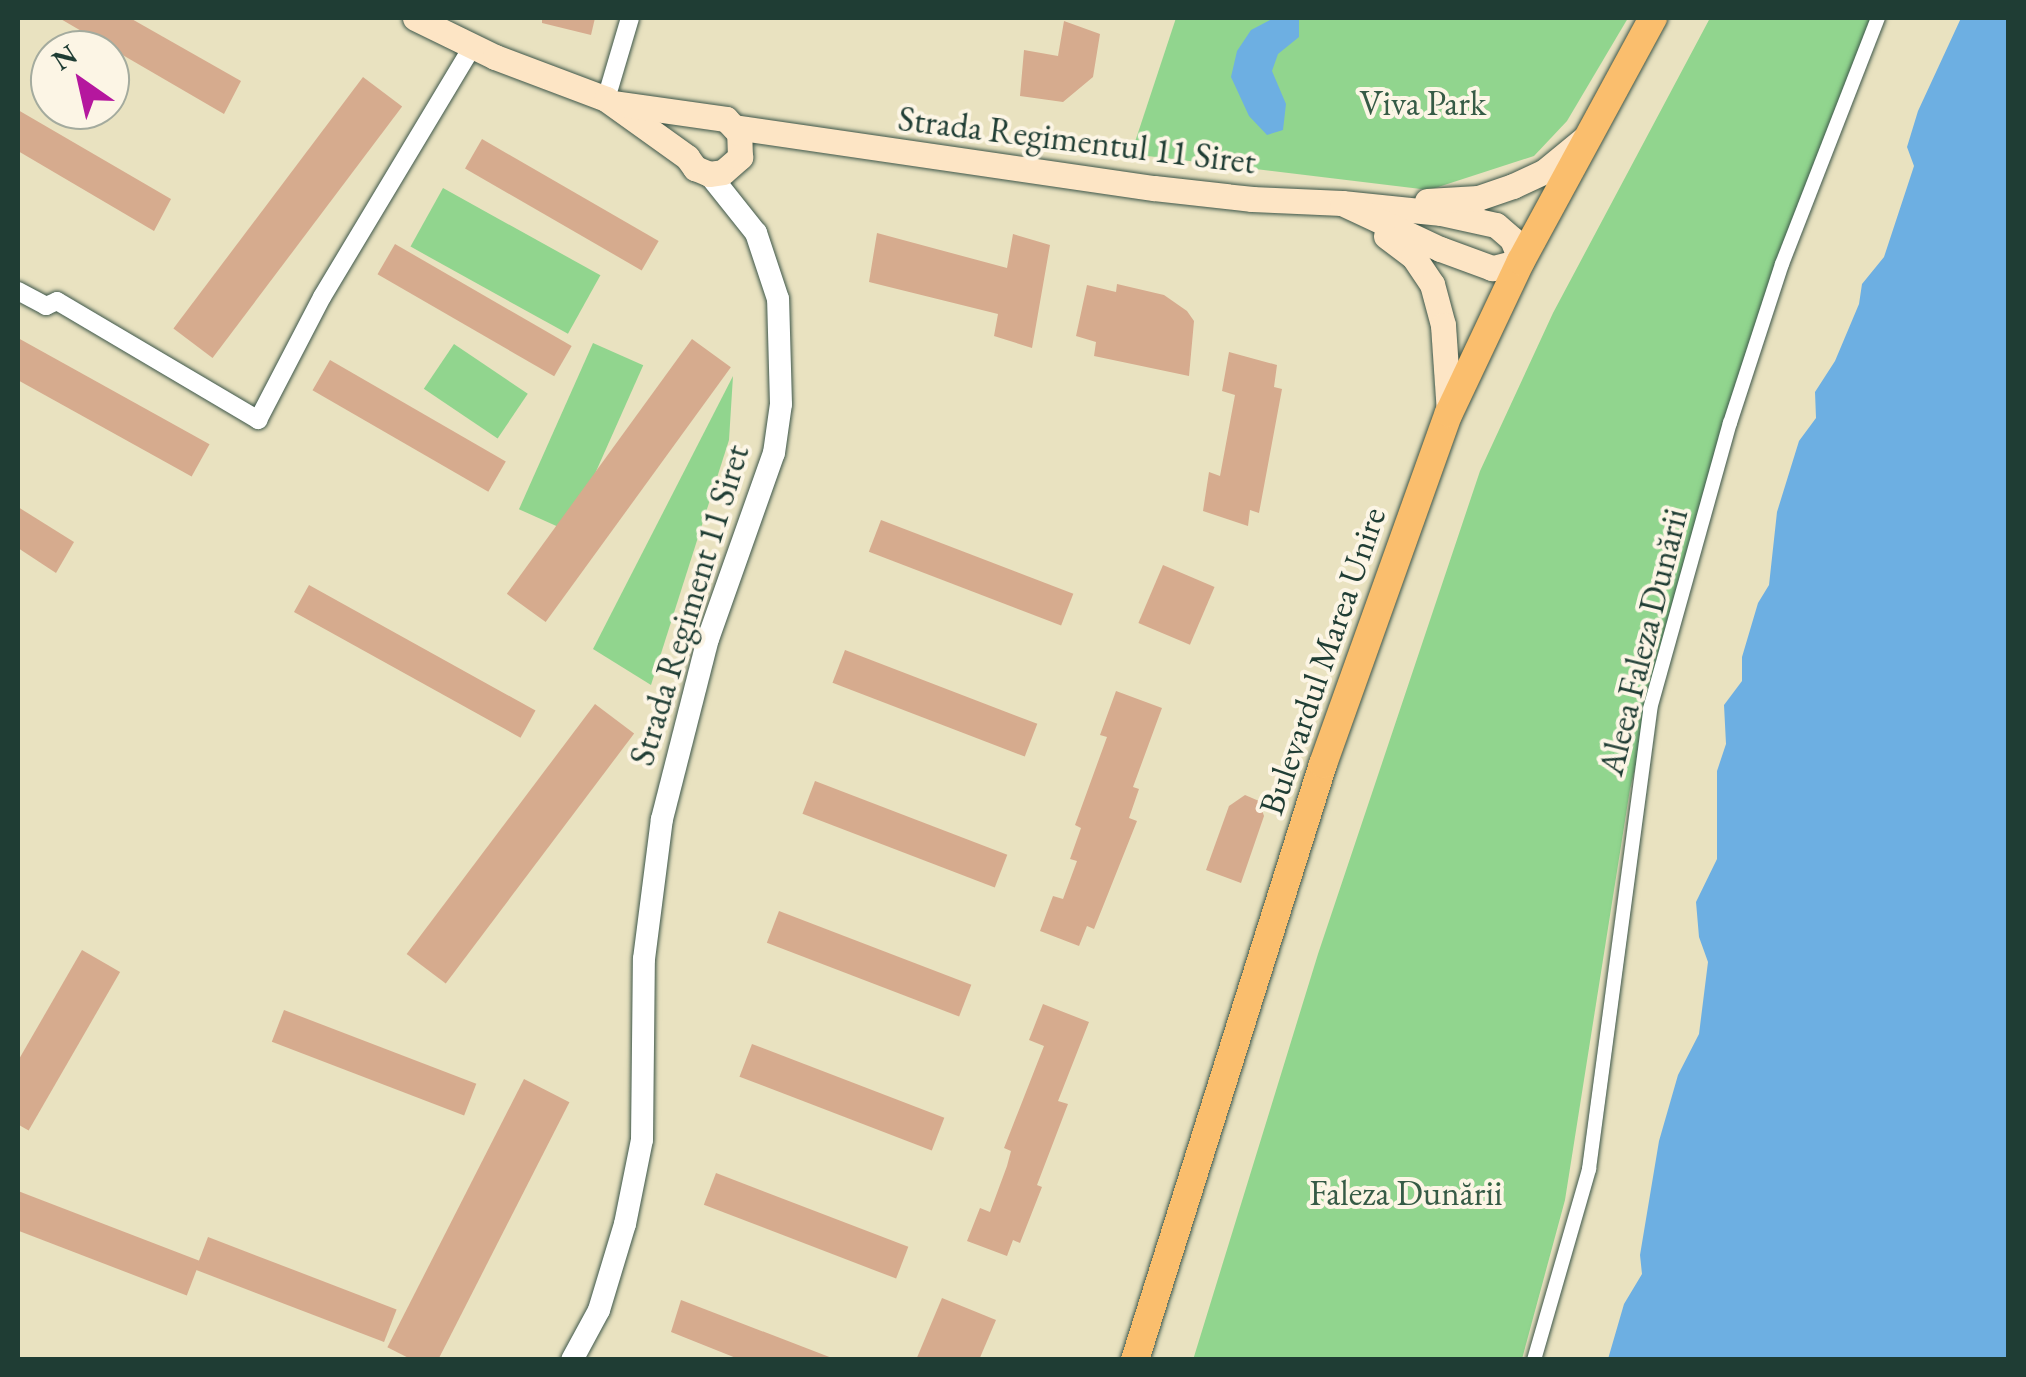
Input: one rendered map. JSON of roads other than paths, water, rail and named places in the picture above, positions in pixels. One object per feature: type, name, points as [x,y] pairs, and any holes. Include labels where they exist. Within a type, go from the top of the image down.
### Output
[{"type":"main road","name":"Strada Regiment 11 Siret","points":[[415,18],[472,47],[610,101],[697,122],[720,117],[734,127],[742,146],[737,161]]},
{"type":"main road","name":"Bulevardul Marea Unire","points":[[1135,1360],[1323,764],[1449,413],[1584,139],[1653,18]]},
{"type":"main road","name":"Strada Regiment 11 Siret","points":[[610,101],[687,157],[695,168],[709,174]]},
{"type":"main road","points":[[687,157],[684,143],[697,122]]},
{"type":"main road","name":"Strada Regimentul 11 Siret","points":[[734,127],[1174,190],[1342,203]]},
{"type":"main road","points":[[709,174],[804,138]]},
{"type":"main road","points":[[1342,203],[1478,198],[1544,171],[1584,139]]},
{"type":"main road","points":[[1342,203],[1441,213],[1496,225],[1512,239],[1521,261],[1492,268],[1440,249],[1342,203]]},
{"type":"main road","points":[[1342,203],[1412,256],[1432,284],[1444,325],[1449,413]]},
{"type":"street","points":[[610,101],[630,18]]},
{"type":"street","name":"Aleea Faleza Dunării","points":[[1534,1360],[1589,1169],[1650,709],[1730,424],[1782,264],[1878,18]]},
{"type":"street","points":[[18,290],[46,306],[57,301],[258,420],[322,297],[472,47]]},
{"type":"street","name":"Strada Regiment 11 Siret","points":[[572,1360],[598,1310],[625,1224],[642,1140],[644,959],[662,819],[708,639],[774,453],[782,360],[778,300],[748,222],[737,161]]},
{"type":"street","name":"Strada Regiment 11 Siret","points":[[709,174],[748,222]]},
{"type":"water","points":[[1274,18],[1299,20],[1299,37],[1278,54],[1272,71],[1286,104],[1283,130],[1267,135],[1249,116],[1231,77],[1237,51],[1251,30]]},
{"type":"water","points":[[1961,18],[2008,18],[2008,1359],[1608,1359],[1624,1304],[1642,1274],[1640,1255],[1659,1141],[1678,1075],[1699,1034],[1708,962],[1699,937],[1696,902],[1717,859],[1717,771],[1726,744],[1724,705],[1742,681],[1742,657],[1758,603],[1769,585],[1777,512],[1799,441],[1816,418],[1815,392],[1835,361],[1859,304],[1862,284],[1884,257],[1914,166],[1907,147],[1918,111]]},
{"type":"park label","name":"Viva Park","points":[[1423,103]]},
{"type":"park label","name":"Faleza Dunării","points":[[1406,1193]]}]
